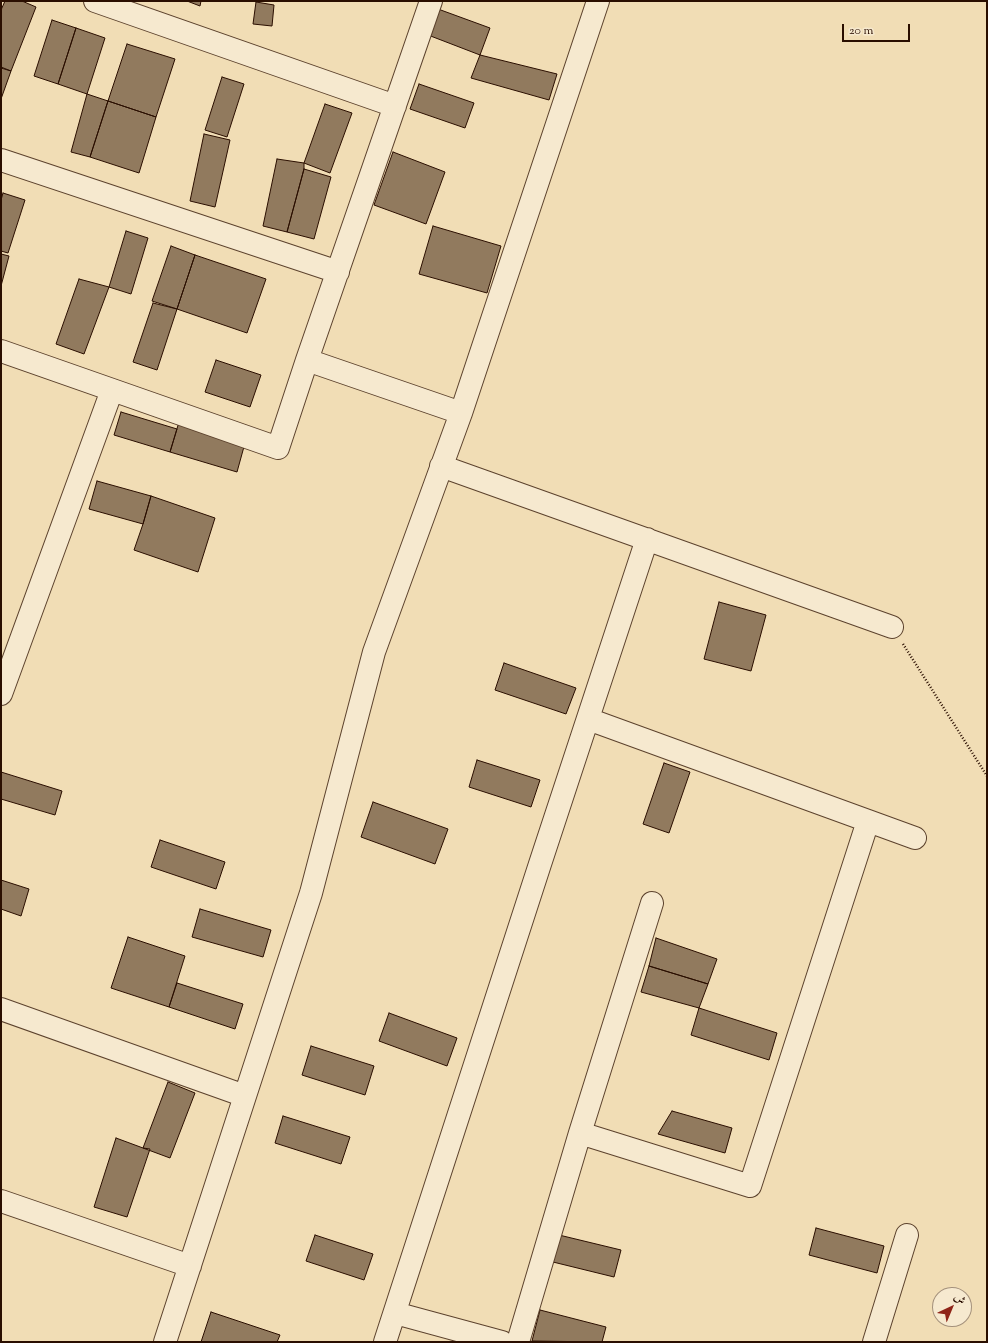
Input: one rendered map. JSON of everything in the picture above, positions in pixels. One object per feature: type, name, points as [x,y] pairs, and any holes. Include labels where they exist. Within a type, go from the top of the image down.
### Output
[{"type":"street","points":[[95,1],[137,8],[396,106]]},
{"type":"street","points":[[1,351],[278,448],[431,1]]},
{"type":"street","points":[[165,1342],[311,893],[374,652],[461,413],[598,1]]},
{"type":"street","points":[[1,160],[338,272]]},
{"type":"street","points":[[307,360],[461,413]]},
{"type":"street","points":[[1,694],[112,390]]},
{"type":"street","points":[[442,466],[892,627]]},
{"type":"street","points":[[385,1342],[647,539]]},
{"type":"street","points":[[588,719],[915,838]]},
{"type":"street","points":[[580,1133],[750,1186],[868,821]]},
{"type":"street","points":[[518,1342],[580,1133],[652,904]]},
{"type":"street","points":[[1,1009],[245,1096]]},
{"type":"street","points":[[1,1201],[190,1266]]},
{"type":"street","points":[[874,1342],[908,1235]]},
{"type":"street","points":[[395,1313],[502,1342]]},
{"type":"path","points":[[892,627],[987,776]]},
{"type":"building","points":[[5,1],[22,1],[36,7],[11,71],[1,67],[1,10]]},
{"type":"building","points":[[187,1],[201,1],[200,6]]},
{"type":"building","points":[[256,2],[274,5],[272,26],[253,24]]},
{"type":"building","points":[[438,9],[490,28],[480,55],[428,35]]},
{"type":"building","points":[[52,20],[76,28],[58,84],[34,76]]},
{"type":"building","points":[[76,28],[105,38],[87,94],[58,84]]},
{"type":"building","points":[[127,44],[175,59],[156,117],[108,101]]},
{"type":"building","points":[[480,55],[557,74],[549,100],[471,78]]},
{"type":"building","points":[[1,68],[11,71],[1,99]]},
{"type":"building","points":[[222,77],[244,84],[227,137],[205,130]]},
{"type":"building","points":[[419,84],[474,103],[465,128],[410,109]]},
{"type":"building","points":[[87,94],[108,101],[90,157],[71,152]]},
{"type":"building","points":[[108,101],[156,117],[139,173],[90,157]]},
{"type":"building","points":[[325,104],[352,113],[330,173],[304,163]]},
{"type":"building","points":[[204,134],[230,140],[215,207],[190,201]]},
{"type":"building","points":[[393,152],[445,172],[426,224],[374,205]]},
{"type":"building","points":[[277,159],[304,163],[304,169],[287,232],[263,226]]},
{"type":"building","points":[[304,169],[331,177],[314,239],[287,232]]},
{"type":"building","points":[[3,193],[25,200],[8,253],[1,251],[1,200]]},
{"type":"building","points":[[433,226],[501,246],[487,293],[419,274]]},
{"type":"building","points":[[126,231],[148,238],[131,294],[109,287]]},
{"type":"building","points":[[171,246],[195,255],[177,309],[152,301]]},
{"type":"building","points":[[1,254],[9,256],[1,286]]},
{"type":"building","points":[[195,255],[266,279],[247,333],[177,309]]},
{"type":"building","points":[[79,279],[109,287],[84,354],[56,344]]},
{"type":"building","points":[[153,303],[177,309],[157,370],[133,362]]},
{"type":"building","points":[[216,360],[261,375],[250,407],[205,392]]},
{"type":"building","points":[[121,412],[177,429],[170,452],[114,435]]},
{"type":"building","points":[[179,422],[245,443],[237,472],[170,452]]},
{"type":"building","points":[[97,481],[151,496],[143,524],[89,509]]},
{"type":"building","points":[[151,496],[215,518],[198,572],[134,550]]},
{"type":"building","points":[[719,602],[766,615],[751,671],[704,659]]},
{"type":"building","points":[[504,663],[576,688],[566,714],[495,690]]},
{"type":"building","points":[[477,760],[540,780],[531,807],[469,787]]},
{"type":"building","points":[[664,763],[690,772],[669,833],[643,824]]},
{"type":"building","points":[[1,772],[62,791],[55,815],[1,799]]},
{"type":"building","points":[[373,802],[448,829],[435,864],[361,837]]},
{"type":"building","points":[[160,840],[225,862],[216,889],[151,867]]},
{"type":"building","points":[[1,880],[29,889],[21,916],[1,909]]},
{"type":"building","points":[[200,909],[271,930],[263,957],[192,937]]},
{"type":"building","points":[[128,937],[185,956],[169,1007],[111,988]]},
{"type":"building","points":[[656,938],[717,959],[708,984],[649,966]]},
{"type":"building","points":[[649,966],[708,984],[699,1008],[641,992]]},
{"type":"building","points":[[177,983],[243,1004],[235,1029],[169,1007]]},
{"type":"building","points":[[699,1008],[777,1033],[769,1060],[691,1035]]},
{"type":"building","points":[[389,1013],[457,1038],[447,1066],[379,1041]]},
{"type":"building","points":[[311,1046],[374,1066],[365,1095],[302,1075]]},
{"type":"building","points":[[168,1082],[195,1093],[170,1158],[143,1148]]},
{"type":"building","points":[[672,1111],[732,1128],[725,1153],[658,1134]]},
{"type":"building","points":[[283,1116],[350,1137],[341,1164],[275,1143]]},
{"type":"building","points":[[116,1138],[143,1148],[150,1149],[127,1217],[94,1207]]},
{"type":"building","points":[[816,1228],[884,1246],[877,1273],[809,1255]]},
{"type":"building","points":[[315,1235],[373,1254],[364,1280],[306,1261]]},
{"type":"building","points":[[559,1235],[621,1250],[614,1277],[553,1262]]},
{"type":"building","points":[[540,1310],[606,1327],[602,1342],[532,1341]]},
{"type":"building","points":[[211,1312],[280,1335],[277,1342],[201,1342]]}]
